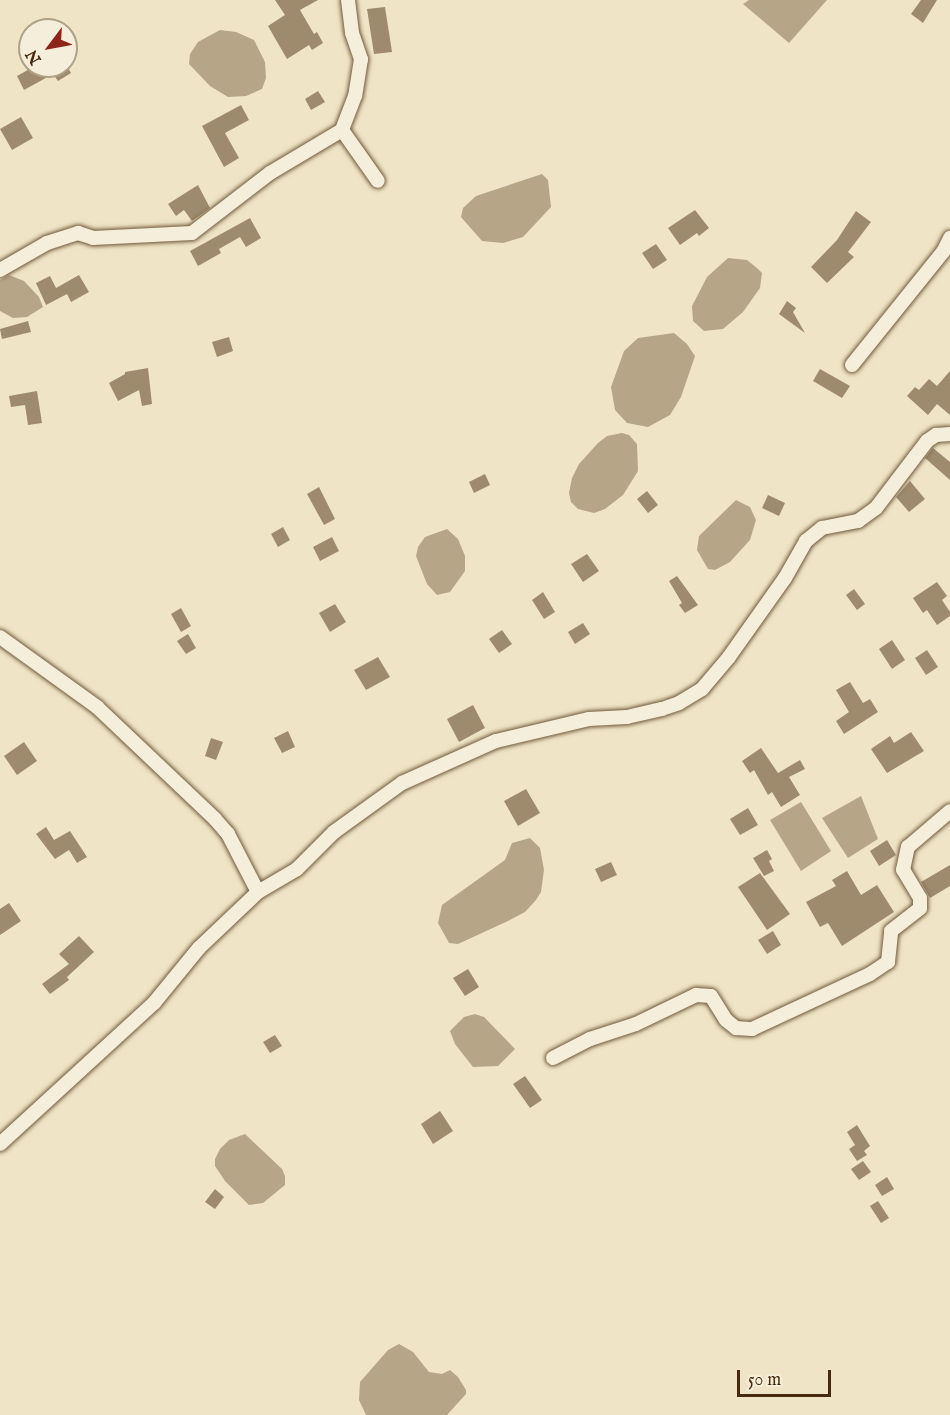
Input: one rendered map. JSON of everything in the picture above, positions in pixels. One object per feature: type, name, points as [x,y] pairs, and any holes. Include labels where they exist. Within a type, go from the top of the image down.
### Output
[{"type":"street","points":[[0,270],[47,243],[78,233],[93,238],[192,233],[270,173],[342,130],[355,96],[361,59],[352,33],[348,0]]},
{"type":"street","points":[[342,130],[378,181]]},
{"type":"street","points":[[852,366],[943,252],[950,238]]},
{"type":"street","points":[[0,1144],[154,1003],[199,948],[258,892],[297,868],[334,832],[402,783],[453,758],[496,741],[589,718],[627,717],[662,709],[679,703],[702,689],[729,657],[785,578],[806,541],[822,528],[858,521],[871,513],[927,441],[936,435],[950,434]]},
{"type":"street","points":[[0,637],[97,707],[215,819],[228,834],[258,892]]},
{"type":"street","points":[[553,1058],[591,1039],[636,1024],[696,995],[711,996],[726,1020],[736,1028],[752,1029],[870,975],[888,962],[891,931],[920,908],[920,898],[903,870],[908,847],[950,811]]},
{"type":"shaded area","points":[[749,0],[827,0],[789,43],[743,4]]},
{"type":"shaded area","points":[[220,30],[236,32],[254,40],[265,62],[266,78],[262,89],[246,96],[228,97],[210,86],[189,64],[190,54],[198,42]]},
{"type":"shaded area","points":[[542,174],[548,180],[551,207],[523,237],[503,243],[482,241],[461,217],[463,208],[476,196]]},
{"type":"shaded area","points":[[728,258],[747,260],[757,268],[762,273],[760,288],[743,312],[723,329],[704,331],[693,321],[692,306],[707,277]]},
{"type":"shaded area","points":[[9,275],[24,281],[39,297],[43,307],[27,317],[13,318],[0,311],[0,280]]},
{"type":"shaded area","points":[[674,333],[687,344],[695,356],[681,397],[670,415],[648,427],[627,423],[615,410],[611,387],[624,351],[638,338]]},
{"type":"shaded area","points":[[622,433],[629,435],[637,444],[638,471],[623,495],[605,509],[594,513],[578,509],[571,502],[569,493],[572,478],[579,464],[607,436]]},
{"type":"shaded area","points":[[736,500],[750,507],[756,520],[750,540],[730,562],[715,570],[708,569],[697,550],[699,536]]},
{"type":"shaded area","points":[[447,529],[458,539],[465,556],[465,571],[450,592],[437,595],[427,584],[416,556],[418,547],[425,537]]},
{"type":"shaded area","points":[[861,796],[878,839],[848,858],[822,818]]},
{"type":"shaded area","points":[[801,802],[831,851],[801,871],[770,820]]},
{"type":"shaded area","points":[[530,838],[540,848],[544,870],[541,892],[536,900],[525,912],[508,921],[458,944],[449,943],[438,923],[442,905],[505,860],[512,843]]},
{"type":"shaded area","points":[[475,1014],[484,1017],[515,1049],[498,1066],[473,1067],[455,1044],[450,1031],[464,1017]]},
{"type":"shaded area","points":[[245,1134],[282,1169],[285,1176],[285,1185],[263,1203],[249,1205],[225,1181],[215,1166],[215,1159],[220,1149],[229,1140]]},
{"type":"shaded area","points":[[399,1344],[413,1352],[429,1372],[442,1374],[450,1370],[458,1377],[466,1394],[447,1415],[366,1415],[359,1400],[360,1382],[388,1350]]},
{"type":"building","points":[[275,0],[318,0],[300,10],[314,34],[317,32],[323,43],[312,50],[309,45],[287,59],[268,26],[285,15]]},
{"type":"building","points":[[921,0],[937,0],[923,23],[911,14]]},
{"type":"building","points":[[385,7],[392,52],[374,54],[367,9]]},
{"type":"building","points":[[18,78],[46,78],[24,90]]},
{"type":"building","points":[[318,91],[325,102],[311,110],[305,99]]},
{"type":"building","points":[[241,105],[249,120],[225,133],[239,158],[224,167],[202,126]]},
{"type":"building","points":[[21,117],[33,138],[12,150],[0,129]]},
{"type":"building","points":[[198,185],[210,208],[192,221],[184,210],[176,216],[168,204]]},
{"type":"building","points":[[695,210],[709,228],[699,236],[697,233],[680,245],[668,228]]},
{"type":"building","points":[[856,211],[871,222],[848,252],[854,257],[827,283],[811,267],[837,240]]},
{"type":"building","points":[[250,218],[261,238],[246,247],[240,237],[219,249],[221,253],[198,266],[190,251]]},
{"type":"building","points":[[656,244],[667,260],[653,269],[642,253]]},
{"type":"building","points":[[79,275],[89,292],[71,302],[67,294],[46,305],[36,283],[50,276],[56,288]]},
{"type":"building","points":[[787,301],[796,308],[793,312],[805,333],[779,314]]},
{"type":"building","points":[[28,321],[31,332],[2,339],[0,329]]},
{"type":"building","points":[[229,337],[233,351],[217,357],[212,342]]},
{"type":"building","points":[[148,368],[152,404],[142,406],[139,390],[118,401],[109,383],[125,372]]},
{"type":"building","points":[[820,369],[850,386],[842,398],[813,381]]},
{"type":"building","points":[[950,371],[950,415],[937,404],[928,415],[907,396],[915,387],[919,390],[929,379],[937,386]]},
{"type":"building","points":[[37,391],[42,423],[28,425],[25,405],[11,407],[9,396]]},
{"type":"building","points":[[933,448],[950,462],[950,480],[925,458]]},
{"type":"building","points":[[485,474],[490,485],[474,493],[469,482]]},
{"type":"building","points":[[910,481],[925,499],[909,512],[896,497]]},
{"type":"building","points":[[319,487],[335,519],[324,525],[307,494]]},
{"type":"building","points":[[647,491],[658,505],[648,513],[637,499]]},
{"type":"building","points":[[768,495],[785,503],[779,516],[762,508]]},
{"type":"building","points":[[283,527],[290,540],[278,547],[271,534]]},
{"type":"building","points":[[332,537],[339,551],[320,561],[313,547]]},
{"type":"building","points":[[587,554],[599,571],[583,582],[571,564]]},
{"type":"building","points":[[677,576],[698,605],[685,613],[669,581]]},
{"type":"building","points":[[937,582],[947,596],[942,600],[950,616],[937,625],[927,610],[923,613],[913,598]]},
{"type":"building","points":[[854,589],[865,604],[857,610],[846,595]]},
{"type":"building","points":[[543,592],[555,612],[544,619],[532,600]]},
{"type":"building","points":[[335,604],[346,622],[330,632],[319,613]]},
{"type":"building","points":[[181,608],[191,626],[181,632],[171,614]]},
{"type":"building","points":[[583,623],[590,634],[575,644],[568,632]]},
{"type":"building","points":[[502,630],[512,644],[499,653],[489,639]]},
{"type":"building","points":[[188,634],[196,648],[186,654],[177,641]]},
{"type":"building","points":[[892,640],[905,660],[892,669],[879,649]]},
{"type":"building","points":[[927,650],[938,667],[926,675],[915,658]]},
{"type":"building","points":[[378,657],[390,677],[366,690],[354,670]]},
{"type":"building","points":[[850,682],[863,703],[870,699],[878,712],[844,734],[836,721],[849,712],[836,690]]},
{"type":"building","points":[[473,705],[485,728],[459,742],[447,719]]},
{"type":"building","points":[[288,731],[295,747],[282,753],[274,738]]},
{"type":"building","points":[[911,732],[924,751],[887,773],[871,749],[890,736],[894,743]]},
{"type":"building","points":[[211,738],[223,742],[216,760],[205,756]]},
{"type":"building","points":[[24,742],[37,761],[17,775],[4,756]]},
{"type":"building","points":[[761,748],[778,773],[800,760],[805,769],[789,777],[800,795],[781,807],[772,792],[768,795],[754,770],[750,773],[742,761]]},
{"type":"building","points":[[526,789],[540,813],[518,826],[504,801]]},
{"type":"building","points":[[748,808],[758,825],[740,835],[730,819]]},
{"type":"building","points":[[46,827],[54,840],[70,831],[87,857],[77,863],[69,850],[55,859],[36,834]]},
{"type":"building","points":[[887,840],[896,855],[879,866],[870,851]]},
{"type":"building","points":[[767,850],[772,859],[769,861],[774,871],[764,876],[753,858]]},
{"type":"building","points":[[611,862],[617,875],[601,882],[595,869]]},
{"type":"building","points":[[950,865],[950,886],[930,898],[921,882]]},
{"type":"building","points":[[847,871],[861,895],[877,885],[894,912],[842,946],[828,923],[820,927],[806,902],[836,886],[832,880]]},
{"type":"building","points":[[760,873],[790,914],[767,930],[738,887]]},
{"type":"building","points":[[9,903],[21,921],[0,935],[0,909]]},
{"type":"building","points":[[773,931],[781,945],[767,954],[758,940]]},
{"type":"building","points":[[79,936],[94,952],[67,977],[69,980],[50,994],[42,984],[69,964],[59,954]]},
{"type":"building","points":[[468,969],[479,987],[465,996],[453,978]]},
{"type":"building","points":[[275,1035],[282,1046],[270,1053],[263,1042]]},
{"type":"building","points":[[525,1076],[542,1100],[530,1108],[513,1084]]},
{"type":"building","points":[[440,1111],[453,1131],[433,1144],[421,1124]]},
{"type":"building","points":[[857,1125],[870,1146],[864,1151],[867,1155],[857,1161],[849,1149],[855,1145],[847,1132]]},
{"type":"building","points":[[863,1161],[871,1172],[859,1180],[851,1169]]},
{"type":"building","points":[[887,1177],[894,1189],[882,1196],[875,1185]]},
{"type":"building","points":[[215,1189],[224,1197],[215,1209],[205,1202]]},
{"type":"building","points":[[878,1201],[889,1218],[881,1223],[870,1206]]}]
